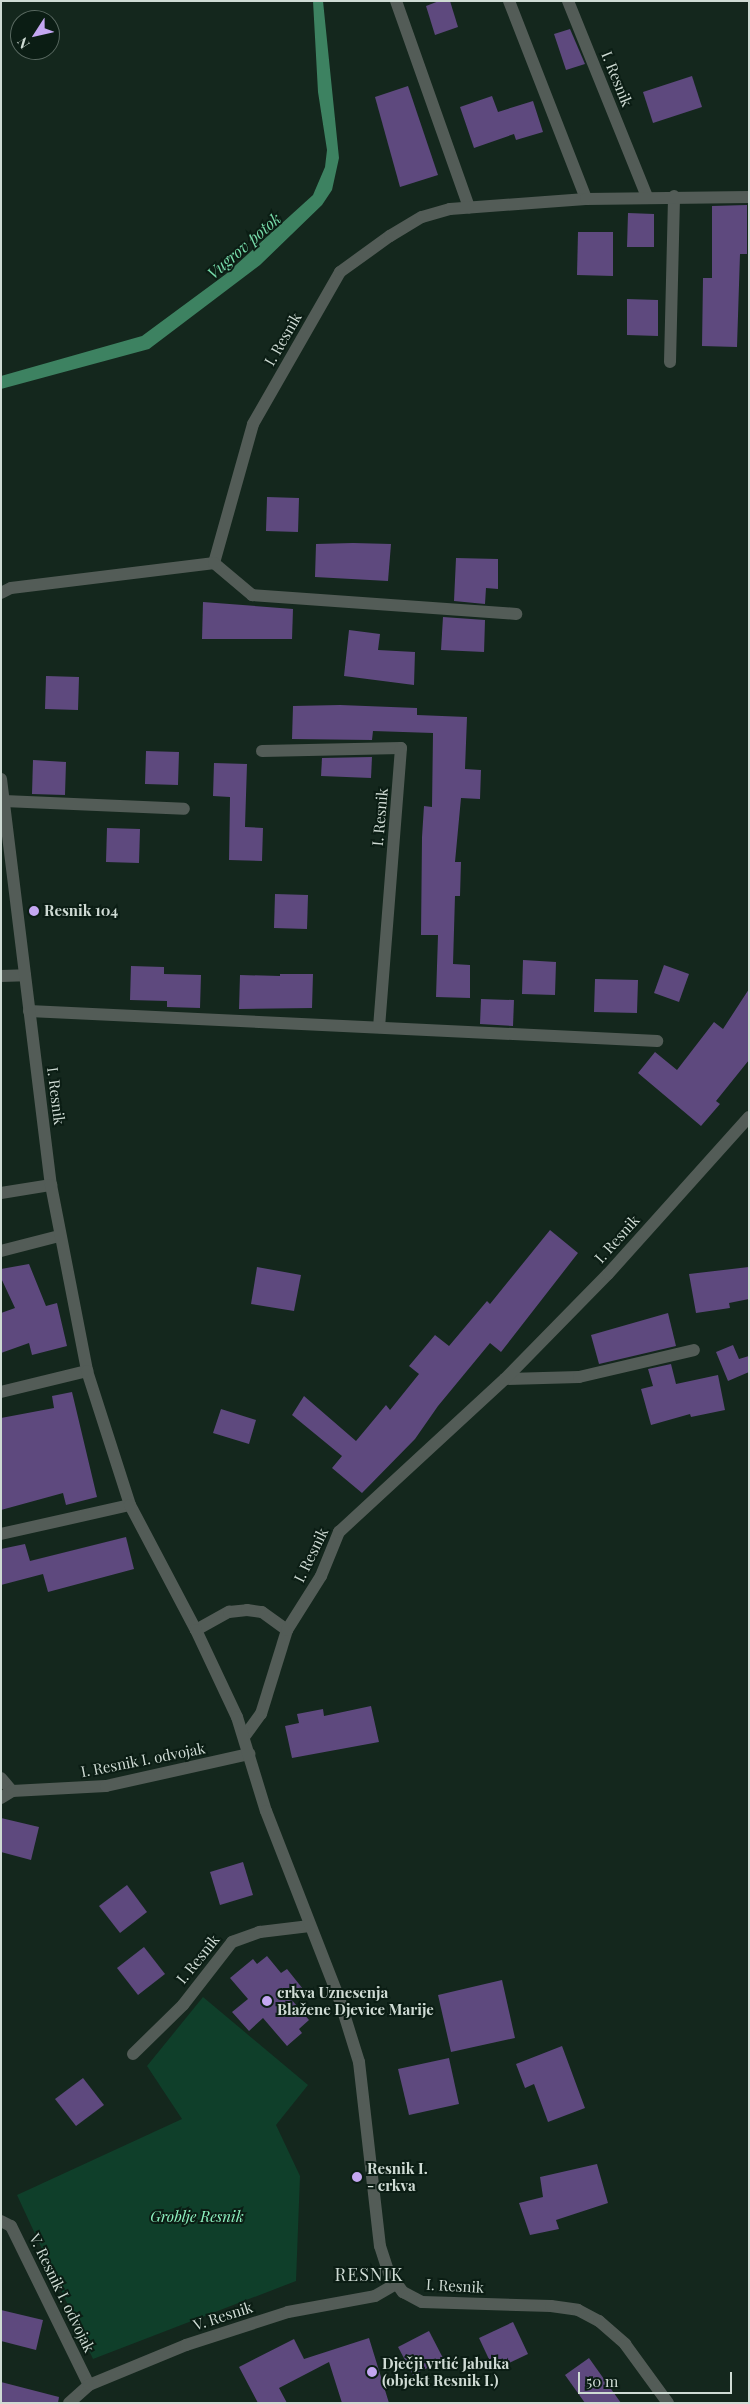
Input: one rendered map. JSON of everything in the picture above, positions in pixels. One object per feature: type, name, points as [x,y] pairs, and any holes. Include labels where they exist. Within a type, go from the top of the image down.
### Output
[{"type":"street","points":[[396,1],[469,207]]},
{"type":"street","points":[[509,1],[586,199]]},
{"type":"street","name":"I. Resnik","points":[[568,1],[647,197]]},
{"type":"street","points":[[670,362],[674,196]]},
{"type":"street","name":"I. Resnik","points":[[214,563],[252,424],[340,272],[422,217],[469,207],[586,199],[674,196],[749,197]]},
{"type":"street","points":[[1,593],[11,588],[214,563],[252,595],[516,614]]},
{"type":"street","name":"I. Resnik","points":[[262,751],[402,748],[379,1027]]},
{"type":"street","name":"I. Resnik","points":[[1,779],[51,1185],[59,1236],[87,1371],[130,1505],[196,1630],[244,1737],[266,1811],[340,2001],[359,2062],[380,2246],[396,2284],[422,2302],[551,2306],[578,2310],[599,2322],[625,2344],[668,2403]]},
{"type":"street","points":[[4,800],[184,808]]},
{"type":"street","points":[[1,976],[25,975]]},
{"type":"street","points":[[29,1011],[657,1041]]},
{"type":"street","name":"I. Resnik","points":[[244,1737],[261,1714],[287,1630],[321,1576],[339,1532],[505,1380],[608,1274],[749,1117]]},
{"type":"street","points":[[1,1192],[51,1185]]},
{"type":"street","points":[[1,1251],[59,1236]]},
{"type":"street","points":[[505,1380],[580,1377],[694,1350]]},
{"type":"street","points":[[1,1392],[87,1371]]},
{"type":"street","points":[[1,1534],[130,1505]]},
{"type":"street","points":[[196,1630],[229,1612],[247,1610],[262,1612],[287,1630]]},
{"type":"street","name":"I. Resnik I. odvojak","points":[[1,1778],[6,1795],[106,1786],[249,1754]]},
{"type":"street","name":"I. Resnik","points":[[133,2054],[183,2005],[232,1942],[260,1932],[310,1926]]},
{"type":"street","name":"V. Resnik I. odvojak","points":[[1,2221],[11,2226],[89,2385]]},
{"type":"street","name":"V. Resnik","points":[[69,2403],[89,2385],[186,2345],[288,2312],[375,2296],[396,2284]]},
{"type":"green space","name":"Groblje Resnik","points":[[203,1997],[308,2085],[276,2125],[300,2176],[296,2281],[93,2359],[17,2195],[182,2119],[147,2066]]},
{"type":"shaded area","points":[[313,1],[323,1],[339,158],[332,190],[322,205],[260,265],[149,349],[1,389],[1,376],[142,336],[226,274],[313,195],[325,167],[327,150],[318,92]]},
{"type":"building","points":[[439,1],[450,1],[458,27],[435,35],[426,6]]},
{"type":"building","points":[[570,29],[585,64],[566,70],[554,34]]},
{"type":"building","points":[[692,76],[702,107],[653,123],[643,92]]},
{"type":"building","points":[[408,86],[438,175],[400,187],[375,97]]},
{"type":"building","points":[[492,96],[498,112],[533,101],[543,132],[516,140],[514,134],[474,148],[460,107]]},
{"type":"building","points":[[747,205],[747,254],[740,254],[737,347],[702,346],[703,278],[712,278],[712,206]]},
{"type":"building","points":[[628,213],[654,214],[654,247],[627,247]]},
{"type":"building","points":[[578,232],[613,232],[613,276],[577,275]]},
{"type":"building","points":[[627,299],[658,300],[658,336],[627,335]]},
{"type":"building","points":[[267,497],[299,498],[298,532],[266,531]]},
{"type":"building","points":[[316,544],[391,544],[388,581],[315,577]]},
{"type":"building","points":[[456,558],[498,559],[498,589],[486,588],[485,604],[454,601]]},
{"type":"building","points":[[203,602],[293,609],[292,639],[202,639]]},
{"type":"building","points":[[443,617],[485,620],[484,652],[441,650]]},
{"type":"building","points":[[349,630],[380,634],[378,650],[415,652],[414,685],[344,676]]},
{"type":"building","points":[[46,676],[79,677],[78,710],[45,709]]},
{"type":"building","points":[[340,705],[417,708],[417,715],[467,717],[465,769],[481,770],[480,799],[461,798],[455,862],[461,862],[460,896],[455,896],[453,964],[470,965],[470,998],[436,997],[438,935],[421,935],[422,837],[424,806],[432,807],[433,733],[373,731],[372,740],[292,739],[293,706]]},
{"type":"building","points":[[146,751],[179,752],[178,785],[145,784]]},
{"type":"building","points":[[372,757],[371,778],[321,776],[322,758]]},
{"type":"building","points":[[33,760],[66,762],[65,795],[32,794]]},
{"type":"building","points":[[214,763],[247,764],[245,827],[263,828],[262,861],[229,860],[230,797],[213,796]]},
{"type":"building","points":[[107,828],[140,829],[139,863],[106,862]]},
{"type":"building","points":[[275,894],[308,895],[307,929],[274,928]]},
{"type":"building","points":[[523,960],[556,962],[555,995],[522,994]]},
{"type":"building","points":[[664,965],[689,974],[679,1002],[654,993]]},
{"type":"building","points":[[131,966],[164,967],[164,974],[201,975],[200,1008],[167,1007],[167,1001],[130,1000]]},
{"type":"building","points":[[280,974],[313,974],[312,1008],[239,1009],[240,975],[280,976]]},
{"type":"building","points":[[595,979],[638,980],[637,1013],[594,1012]]},
{"type":"building","points":[[749,989],[749,1060],[716,1101],[720,1104],[701,1126],[638,1073],[655,1052],[677,1070],[714,1022],[723,1029]]},
{"type":"building","points":[[481,999],[514,1000],[513,1026],[480,1024]]},
{"type":"building","points":[[550,1230],[578,1253],[501,1352],[490,1343],[438,1406],[415,1439],[362,1493],[332,1468],[342,1456],[292,1415],[304,1396],[356,1441],[386,1405],[390,1410],[419,1374],[409,1366],[435,1335],[449,1346],[487,1301],[490,1304]]},
{"type":"building","points":[[29,1264],[46,1306],[57,1303],[67,1346],[32,1355],[29,1343],[1,1353],[1,1313],[15,1308],[1,1278],[1,1269]]},
{"type":"building","points":[[257,1267],[301,1275],[294,1311],[251,1304]]},
{"type":"building","points":[[749,1267],[749,1299],[729,1303],[730,1308],[696,1313],[689,1274]]},
{"type":"building","points":[[668,1313],[676,1346],[599,1364],[591,1335]]},
{"type":"building","points":[[733,1345],[739,1359],[749,1356],[749,1372],[728,1381],[716,1352]]},
{"type":"building","points":[[671,1364],[676,1384],[718,1375],[725,1410],[691,1417],[690,1414],[651,1425],[641,1389],[653,1386],[648,1369]]},
{"type":"building","points":[[72,1392],[97,1497],[66,1505],[63,1493],[1,1510],[1,1418],[54,1408],[52,1396]]},
{"type":"building","points":[[221,1409],[256,1420],[249,1444],[213,1433]]},
{"type":"building","points":[[126,1537],[134,1569],[48,1592],[43,1574],[1,1585],[1,1549],[25,1544],[30,1561]]},
{"type":"building","points":[[371,1706],[379,1742],[292,1758],[285,1726],[299,1723],[297,1714],[323,1709],[324,1716]]},
{"type":"building","points":[[1,1818],[39,1827],[31,1860],[1,1852]]},
{"type":"building","points":[[243,1862],[253,1895],[220,1905],[210,1872]]},
{"type":"building","points":[[127,1885],[147,1912],[120,1933],[99,1906]]},
{"type":"building","points":[[144,1947],[165,1974],[138,1995],[117,1968]]},
{"type":"building","name":"crkva Uznesenja Blažene Djevice Marije","points":[[267,1956],[281,1973],[287,1969],[303,1989],[291,1999],[309,2020],[299,2029],[302,2033],[287,2046],[263,2018],[249,2031],[232,2012],[248,1999],[230,1978],[253,1959],[257,1964]]},
{"type":"building","points":[[502,1980],[515,2038],[451,2052],[438,1995]]},
{"type":"building","points":[[562,2046],[585,2108],[548,2122],[534,2084],[525,2088],[516,2064]]},
{"type":"building","points":[[449,2058],[459,2104],[409,2115],[398,2069]]},
{"type":"building","points":[[83,2078],[104,2105],[76,2126],[55,2099]]},
{"type":"building","points":[[597,2164],[608,2203],[556,2220],[559,2229],[530,2235],[519,2203],[543,2197],[540,2177]]},
{"type":"building","points":[[1,2310],[43,2320],[36,2350],[1,2341]]},
{"type":"building","points":[[513,2322],[528,2354],[494,2370],[479,2338]]},
{"type":"building","points":[[429,2331],[444,2360],[413,2375],[398,2347]]},
{"type":"building","points":[[369,2338],[389,2403],[342,2403],[329,2362],[279,2388],[287,2403],[258,2403],[239,2367],[294,2339],[304,2359]]},
{"type":"building","points":[[589,2358],[621,2403],[585,2403],[565,2375]]},
{"type":"building","points":[[1,2382],[59,2397],[58,2403],[1,2403]]},
{"type":"place","name":"Resnik 104","points":[[34,911]]},
{"type":"place","name":"crkva Uznesenja Blažene Djevice Marije","points":[[267,2001]]},
{"type":"place","name":"Resnik I. - crkva","points":[[357,2177]]},
{"type":"place","name":"Dječji vrtić Jabuka (objekt Resnik I.)","points":[[372,2372]]},
{"type":"district","name":"RESNIK","points":[[369,2274]]},
{"type":"water label","name":"Vugrov potok","points":[[244,246]]}]
